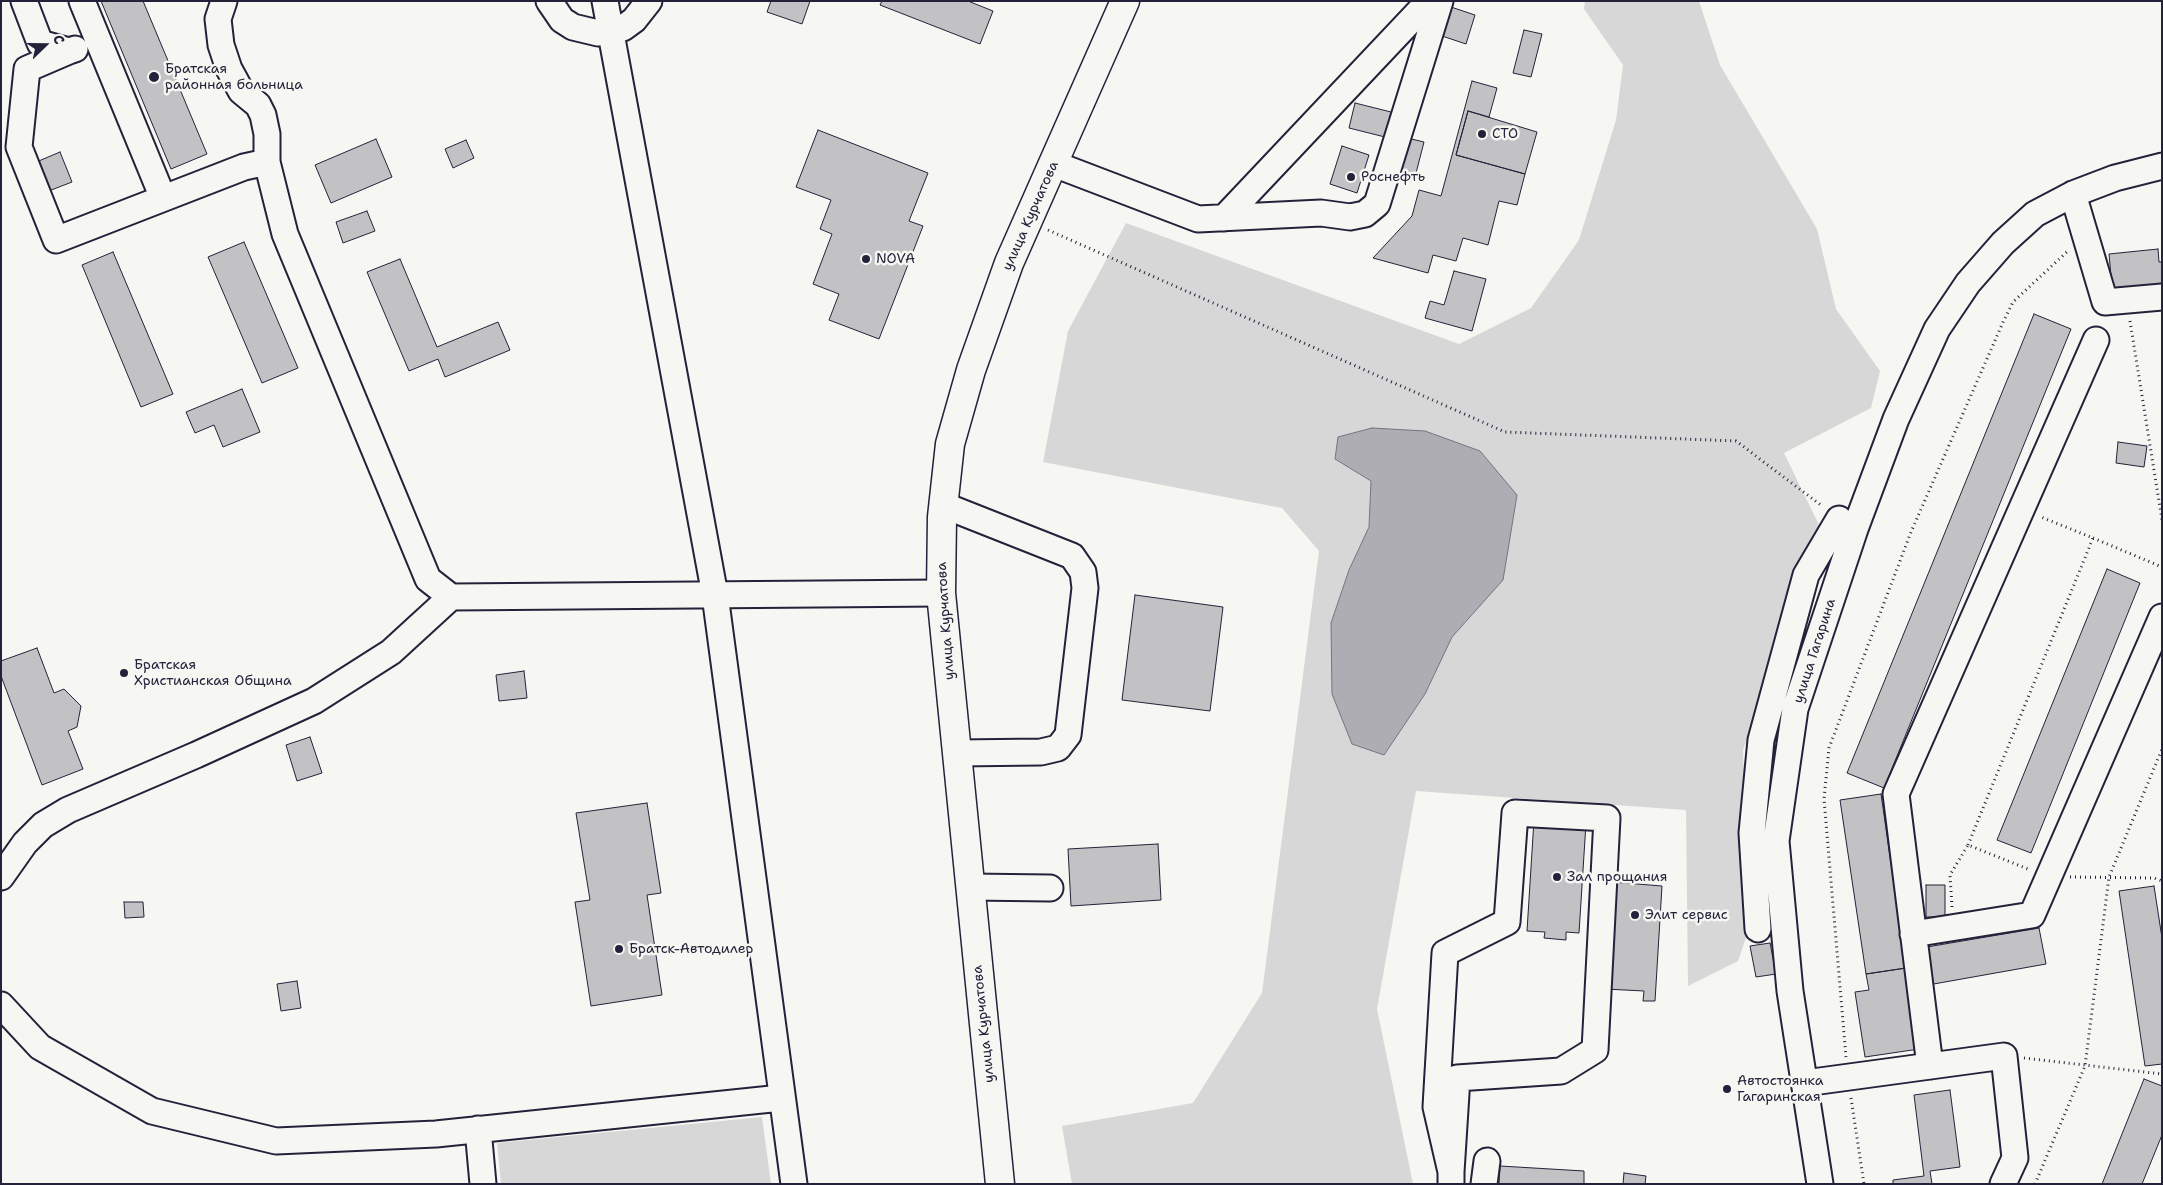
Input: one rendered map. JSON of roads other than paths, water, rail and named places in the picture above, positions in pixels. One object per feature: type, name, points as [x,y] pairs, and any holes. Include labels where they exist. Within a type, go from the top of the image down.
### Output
[{"type":"main road","name":"улица Курчатова","points":[[1000,1184],[941,593],[943,505],[950,444],[971,370],[1009,264],[1126,1]]},
{"type":"street","points":[[24,1],[40,43],[69,51]]},
{"type":"street","points":[[82,1],[163,198]]},
{"type":"street","points":[[224,1],[218,20],[221,45],[229,68],[241,91],[258,105],[263,115],[267,134],[267,162],[285,234],[428,579],[451,597],[941,593]]},
{"type":"street","points":[[549,1],[562,20],[573,27],[585,31],[610,32],[623,28],[634,20],[649,1]]},
{"type":"street","points":[[605,1],[715,595],[794,1184]]},
{"type":"street","points":[[1224,218],[1429,1]]},
{"type":"street","points":[[1054,164],[1198,219],[1321,213],[1350,218],[1365,214],[1377,204],[1440,1]]},
{"type":"street","points":[[97,38],[27,69],[19,148],[56,240],[244,167],[267,162]]},
{"type":"street","name":"улица Гагарина","points":[[1820,1184],[1790,991],[1776,842],[1796,709],[1855,529],[1896,419],[1937,329],[1968,284],[2003,242],[2036,214],[2073,194],[2115,178],[2162,166]]},
{"type":"street","points":[[2073,194],[2105,302],[2162,297]]},
{"type":"street","points":[[1930,1066],[1896,794],[2096,340]]},
{"type":"street","points":[[943,505],[1072,556],[1083,572],[1085,588],[1068,735],[1058,748],[1041,752],[957,753]]},
{"type":"street","points":[[1758,929],[1752,833],[1761,740],[1806,575],[1839,518]]},
{"type":"street","points":[[1,877],[24,842],[68,810],[196,755],[314,701],[391,652],[451,597]]},
{"type":"street","points":[[1913,934],[2032,915],[2162,617]]},
{"type":"street","points":[[1515,813],[1607,818],[1595,1050],[1562,1071],[1457,1078],[1451,1178],[1436,1107],[1446,953],[1507,922],[1515,813]]},
{"type":"street","points":[[970,887],[1050,888]]},
{"type":"street","points":[[1,1005],[40,1047],[152,1111],[276,1141],[436,1134],[781,1098]]},
{"type":"street","points":[[1805,1083],[2004,1056],[2015,1158],[2003,1184]]},
{"type":"street","points":[[478,1130],[483,1184]]},
{"type":"place","name":"Братская районная больница","points":[[154,77]]},
{"type":"place","name":"СТО","points":[[1482,134]]},
{"type":"place","name":"Роснефть","points":[[1351,177]]},
{"type":"place","name":"NOVA","points":[[866,259]]},
{"type":"place","name":"Братская Христианская Община","points":[[124,673]]},
{"type":"place","name":"Зал прощания","points":[[1557,877]]},
{"type":"place","name":"Элит сервис","points":[[1635,915]]},
{"type":"place","name":"Братск-Автодилер","points":[[619,949]]},
{"type":"place","name":"Автостоянка Гагаринская","points":[[1727,1089]]}]
